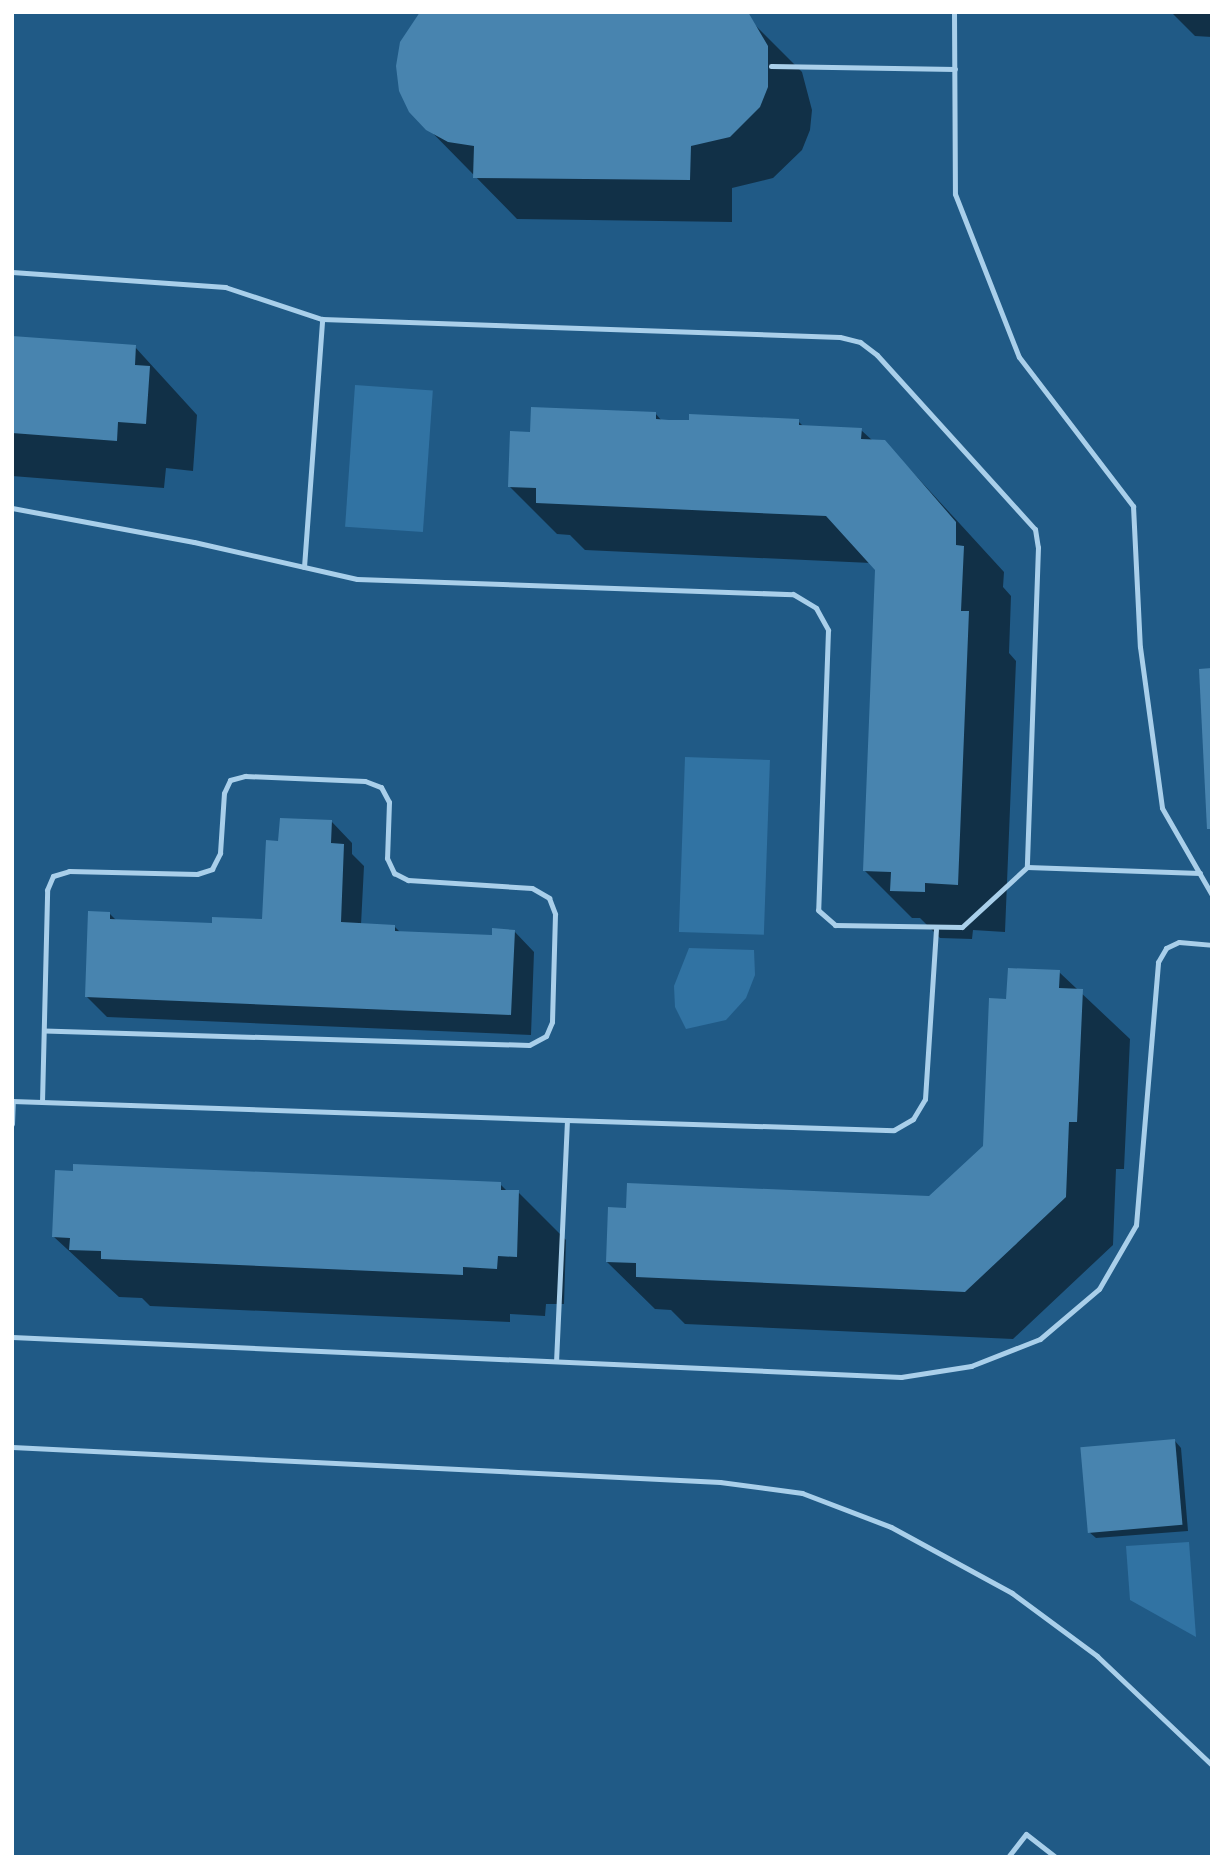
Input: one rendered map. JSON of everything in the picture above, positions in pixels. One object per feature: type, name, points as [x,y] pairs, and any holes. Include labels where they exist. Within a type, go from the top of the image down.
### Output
[{"type":"lane","points":[[954,12],[955,194],[1019,357],[1133,506],[1140,647],[1162,808],[1212,895]]},
{"type":"lane","points":[[771,66],[955,69]]},
{"type":"lane","points":[[12,272],[225,287],[322,318],[840,337],[860,342],[877,355],[1035,529],[1038,547],[1027,867]]},
{"type":"lane","points":[[304,567],[322,318]]},
{"type":"lane","points":[[12,508],[357,579],[793,594],[816,608],[828,630],[818,910],[835,925],[936,929],[962,927],[1027,867],[1199,873]]},
{"type":"lane","points":[[42,1102],[47,890],[54,876],[69,871],[197,874],[212,869],[220,853],[224,793],[230,780],[245,776],[365,781],[382,787],[388,802],[387,858],[394,873],[408,880],[532,888],[549,898],[555,914],[552,1022],[545,1036],[528,1045],[44,1031]]},
{"type":"lane","points":[[12,1124],[13,1101],[894,1130],[913,1119],[925,1099],[936,929]]},
{"type":"lane","points":[[12,1337],[901,1377],[971,1366],[1040,1339],[1099,1290],[1136,1225],[1158,962],[1166,947],[1180,943],[1212,945]]},
{"type":"lane","points":[[556,1361],[567,1120]]},
{"type":"lane","points":[[12,1447],[720,1482],[802,1493],[891,1527],[1012,1593],[1097,1656],[1212,1765]]},
{"type":"lane","points":[[1008,1857],[1026,1834],[1055,1857]]},
{"type":"shaded area","points":[[355,385],[433,390],[423,532],[345,527]]},
{"type":"shaded area","points":[[685,757],[770,760],[764,935],[679,932]]},
{"type":"shaded area","points":[[689,948],[754,950],[755,975],[746,998],[726,1020],[686,1029],[675,1007],[674,986]]},
{"type":"shaded area","points":[[1189,1542],[1196,1637],[1130,1600],[1126,1546]]},
{"type":"building","points":[[420,12],[748,12],[768,46],[768,87],[760,107],[730,137],[691,146],[690,180],[473,178],[474,146],[448,142],[426,130],[409,112],[399,91],[396,66],[400,42]]},
{"type":"building","points":[[12,336],[136,345],[135,365],[150,366],[146,424],[118,422],[117,441],[12,433]]},
{"type":"building","points":[[531,407],[656,412],[656,419],[669,420],[689,420],[689,414],[799,419],[799,425],[862,428],[861,439],[885,440],[956,522],[956,545],[964,546],[961,611],[969,611],[958,885],[925,883],[925,892],[890,891],[891,872],[863,871],[875,570],[826,516],[536,503],[536,488],[508,487],[510,431],[530,432]]},
{"type":"building","points":[[1212,668],[1212,829],[1207,829],[1199,669]]},
{"type":"building","points":[[280,818],[332,820],[331,843],[344,844],[341,922],[395,925],[395,931],[492,935],[492,928],[515,930],[511,1015],[85,997],[88,911],[110,912],[110,919],[212,923],[212,917],[262,919],[266,840],[278,841]]},
{"type":"building","points":[[1008,968],[1060,970],[1059,988],[1083,989],[1077,1122],[1069,1122],[1066,1197],[965,1292],[636,1277],[636,1263],[606,1262],[608,1207],[626,1208],[627,1183],[929,1196],[983,1146],[989,998],[1006,999]]},
{"type":"building","points":[[73,1164],[501,1182],[501,1190],[519,1190],[517,1257],[498,1256],[497,1269],[463,1267],[463,1275],[101,1259],[101,1251],[69,1250],[70,1238],[52,1237],[55,1170],[73,1171]]},
{"type":"building","points":[[1175,1439],[1182,1525],[1088,1533],[1080,1447]]}]
